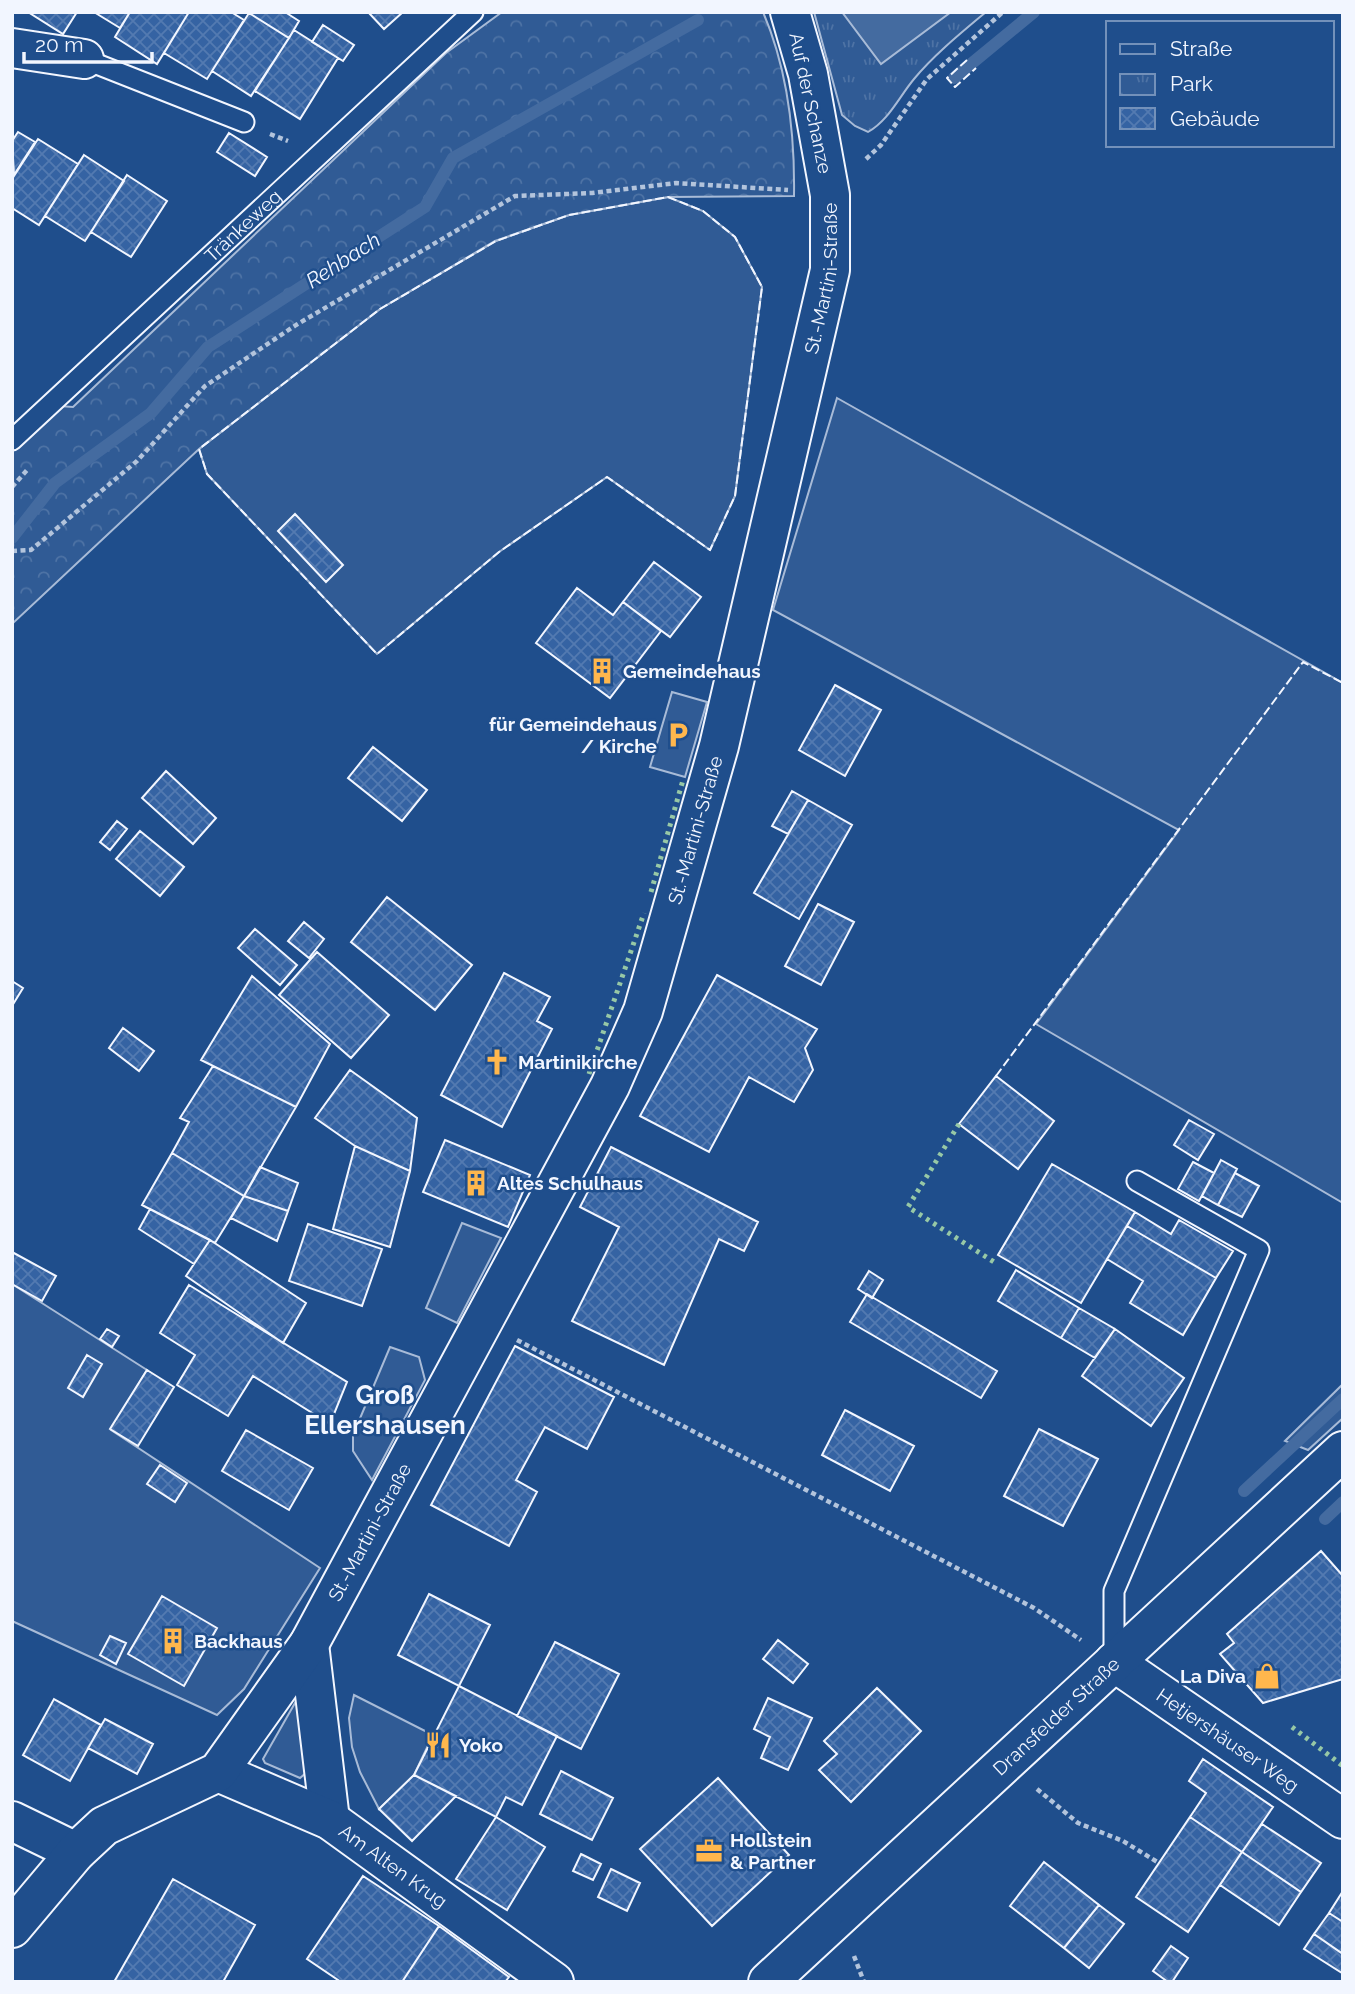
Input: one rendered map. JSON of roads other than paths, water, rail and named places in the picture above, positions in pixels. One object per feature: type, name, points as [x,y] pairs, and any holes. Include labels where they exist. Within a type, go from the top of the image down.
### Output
[{"type":"street","name":"Auf der Schanze","points":[[790,12],[808,74],[830,195]]},
{"type":"street","points":[[12,48],[84,59]]},
{"type":"street","name":"St.-Martini-Straße","points":[[12,1928],[76,1852],[104,1826],[218,1772],[309,1644],[610,1086],[643,1011],[719,746],[830,270],[830,195]]},
{"type":"street","name":"Dransfelder Straße","points":[[768,1982],[1343,1451]]},
{"type":"street","points":[[309,1644],[330,1820]]},
{"type":"street","name":"Hetjershäuser Weg","points":[[1114,1662],[1343,1819]]},
{"type":"street","name":"Am Alten Krug","points":[[218,1772],[330,1820],[554,1982]]},
{"type":"street","points":[[12,1821],[76,1852]]},
{"type":"lane","name":"Tränkeweg","points":[[12,440],[473,12]]},
{"type":"lane","points":[[84,59],[244,122]]},
{"type":"lane","points":[[1114,1662],[1114,1591],[1259,1250],[1136,1181]]},
{"type":"waterway","points":[[954,78],[1034,12]]},
{"type":"waterway","name":"Rehbach","points":[[12,538],[55,483],[151,413],[208,347],[425,207],[453,158],[698,20]]},
{"type":"waterway","points":[[1244,1491],[1343,1399]]},
{"type":"waterway","points":[[1325,1519],[1343,1502]]},
{"type":"place","name":"Gemeindehaus","points":[[602,671]]},
{"type":"place","name":"für Gemeindehaus / Kirche","points":[[678,735]]},
{"type":"place","name":"Martinikirche","points":[[497,1062]]},
{"type":"place","name":"Altes Schulhaus","points":[[476,1183]]},
{"type":"place","name":"Backhaus","points":[[173,1641]]},
{"type":"place","name":"La Diva","points":[[1267,1676]]},
{"type":"place","name":"Yoko","points":[[438,1745]]},
{"type":"place","name":"Hollstein & Partner","points":[[709,1851]]},
{"type":"district","name":"Groß Ellershausen","points":[[385,1410]]}]
